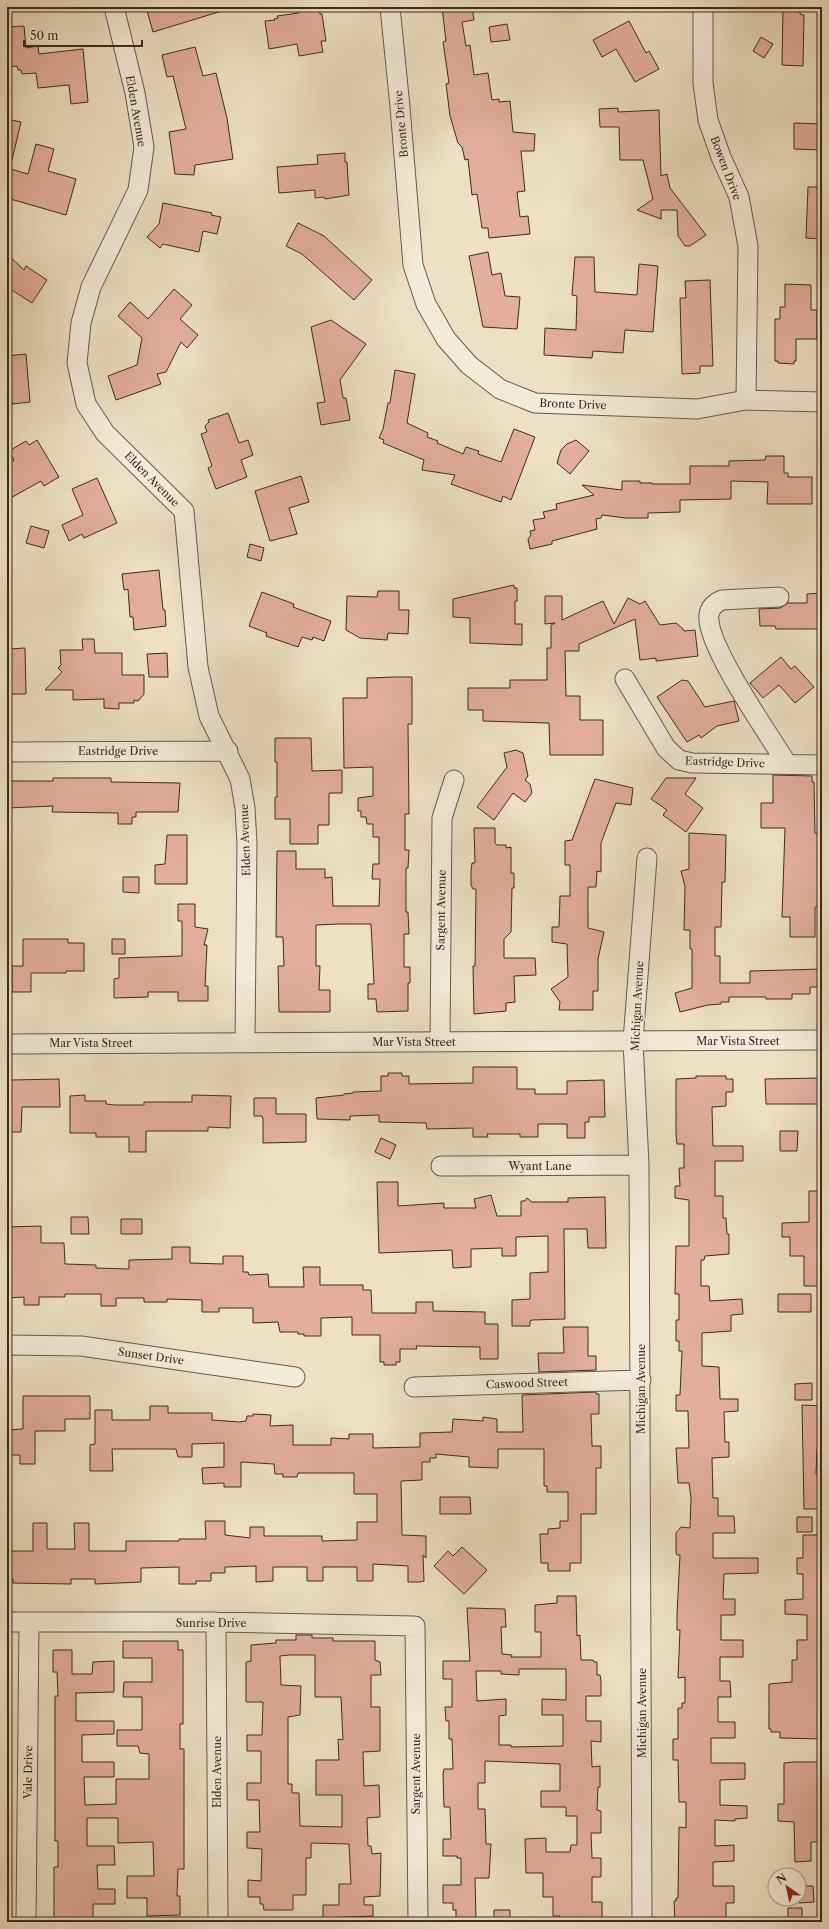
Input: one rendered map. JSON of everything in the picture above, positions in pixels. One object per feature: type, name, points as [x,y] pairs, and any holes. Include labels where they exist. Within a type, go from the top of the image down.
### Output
[{"type":"street","name":"Elden Avenue","points":[[114,7],[135,93],[144,147],[138,190],[91,287],[81,323],[77,363],[86,404],[105,433],[184,511],[198,667],[209,716],[228,751],[240,779],[246,808],[245,1042]]},
{"type":"street","name":"Bronte Drive","points":[[390,7],[400,107],[412,265],[429,310],[446,339],[469,366],[500,388],[535,403],[697,409],[746,400],[822,402]]},
{"type":"street","name":"Bowen Drive","points":[[703,7],[703,83],[708,120],[721,157],[739,197],[748,246],[746,400]]},
{"type":"street","points":[[779,597],[722,600],[716,602],[711,608],[708,616],[710,629],[728,671],[787,764]]},
{"type":"street","name":"Eastridge Drive","points":[[625,679],[666,748],[679,760],[692,763],[822,765]]},
{"type":"street","name":"Eastridge Drive","points":[[7,752],[228,751]]},
{"type":"street","name":"Sargent Avenue","points":[[440,1042],[442,818],[454,780]]},
{"type":"street","name":"Michigan Avenue","points":[[642,1922],[639,1165],[633,1041],[647,858]]},
{"type":"street","name":"Mar Vista Street","points":[[7,1044],[822,1040]]},
{"type":"street","name":"Wyant Lane","points":[[441,1166],[639,1165]]},
{"type":"street","name":"Sunset Drive","points":[[7,1345],[81,1346],[295,1377]]},
{"type":"street","name":"Caswood Street","points":[[414,1387],[641,1380]]},
{"type":"street","name":"Sunrise Drive","points":[[7,1622],[216,1622],[415,1626]]},
{"type":"street","name":"Vale Drive","points":[[26,1922],[29,1622]]},
{"type":"street","name":"Elden Avenue","points":[[216,1622],[218,1922]]},
{"type":"street","name":"Sargent Avenue","points":[[415,1626],[418,1922]]},
{"type":"building","points":[[146,7],[221,7],[222,11],[153,32]]},
{"type":"building","points":[[298,7],[319,7],[320,14],[322,14],[326,41],[321,41],[323,52],[299,56],[297,44],[269,49],[265,21],[275,20],[274,19],[278,18],[277,16],[299,13]]},
{"type":"building","points":[[442,7],[472,7],[474,20],[462,22],[466,46],[470,45],[474,75],[488,73],[492,100],[499,99],[499,102],[510,101],[513,132],[535,134],[534,151],[521,151],[525,191],[517,192],[520,217],[528,216],[530,234],[489,238],[488,228],[482,228],[477,194],[472,195],[468,159],[465,160],[462,147],[458,143],[450,116],[446,84],[449,83],[443,42],[446,41]]},
{"type":"building","points":[[783,7],[800,7],[800,14],[804,15],[803,66],[782,65]]},
{"type":"building","points":[[629,21],[646,53],[649,51],[659,69],[635,82],[616,49],[602,57],[593,40]]},
{"type":"building","points":[[507,24],[510,40],[491,42],[489,27]]},
{"type":"building","points":[[24,26],[26,48],[38,46],[39,54],[83,49],[88,102],[71,104],[69,85],[38,88],[36,73],[22,74],[21,70],[18,70],[17,66],[8,67],[7,27]]},
{"type":"building","points":[[761,37],[773,44],[764,58],[753,51]]},
{"type":"building","points":[[195,47],[203,76],[216,73],[227,118],[233,159],[195,165],[194,175],[175,174],[169,132],[186,129],[173,76],[167,77],[162,55]]},
{"type":"building","points":[[618,108],[618,112],[659,110],[661,176],[667,174],[670,188],[706,235],[690,246],[685,246],[678,236],[677,210],[661,210],[661,219],[637,210],[653,199],[643,160],[620,160],[619,127],[600,127],[599,109]]},
{"type":"building","points":[[7,119],[21,122],[12,160],[7,159]]},
{"type":"building","points":[[794,123],[822,124],[822,150],[794,149]]},
{"type":"building","points":[[36,144],[54,149],[48,171],[76,179],[66,215],[7,198],[7,168],[28,174]]},
{"type":"building","points":[[345,153],[349,195],[325,199],[324,197],[315,198],[315,190],[279,193],[277,167],[318,164],[317,155]]},
{"type":"building","points":[[808,187],[822,187],[822,239],[806,238]]},
{"type":"building","points":[[163,203],[212,213],[211,215],[221,217],[217,234],[203,231],[199,252],[163,244],[160,248],[147,237],[159,224]]},
{"type":"building","points":[[298,223],[324,236],[372,280],[354,300],[302,254],[286,246]]},
{"type":"building","points":[[488,252],[492,275],[501,273],[505,296],[520,297],[517,329],[483,327],[469,256]]},
{"type":"building","points":[[7,254],[24,270],[26,266],[47,280],[32,303],[7,287]]},
{"type":"building","points":[[575,257],[594,257],[595,292],[637,295],[639,264],[658,266],[653,332],[625,330],[623,353],[593,351],[592,358],[544,355],[545,328],[576,330],[577,296],[572,295]]},
{"type":"building","points":[[710,280],[713,366],[700,366],[700,373],[682,374],[680,298],[686,298],[685,281]]},
{"type":"building","points":[[785,284],[811,285],[811,310],[817,310],[817,339],[796,339],[796,361],[794,361],[794,364],[778,363],[778,361],[775,361],[775,319],[780,319],[780,307],[785,307]]},
{"type":"building","points":[[174,289],[192,305],[180,319],[198,335],[187,348],[181,342],[166,372],[157,374],[161,384],[116,400],[108,376],[137,365],[142,338],[118,316],[130,302],[148,319]]},
{"type":"building","points":[[331,320],[366,344],[340,380],[343,398],[346,398],[350,420],[321,425],[317,403],[325,402],[311,327]]},
{"type":"building","points":[[26,354],[30,402],[12,404],[11,393],[7,393],[7,356]]},
{"type":"building","points":[[395,370],[415,374],[407,423],[428,433],[427,437],[438,441],[437,443],[463,454],[466,447],[479,451],[478,454],[501,462],[514,429],[535,437],[511,500],[503,496],[501,502],[451,484],[455,475],[422,470],[424,460],[383,443],[384,440],[379,438],[383,429],[388,403],[390,403]]},
{"type":"building","points":[[228,413],[239,443],[248,440],[253,455],[241,460],[247,477],[216,489],[208,468],[212,466],[201,434],[207,432],[205,426],[209,422],[208,420]]},
{"type":"building","points":[[37,440],[59,477],[44,486],[41,481],[7,500],[7,464],[14,460],[9,451],[26,441],[29,445]]},
{"type":"building","points":[[576,440],[589,451],[570,474],[557,463],[561,450],[567,444]]},
{"type":"building","points":[[766,456],[784,456],[784,473],[788,473],[788,477],[812,477],[812,504],[767,504],[768,482],[731,481],[731,499],[680,500],[680,512],[648,513],[648,518],[626,518],[602,515],[601,518],[596,519],[597,529],[552,541],[552,544],[530,549],[528,539],[531,535],[530,531],[535,530],[533,520],[545,518],[543,512],[557,509],[556,504],[594,495],[582,485],[622,490],[622,481],[640,481],[640,483],[652,484],[690,484],[690,466],[729,466],[729,461],[765,460]]},
{"type":"building","points":[[301,476],[309,502],[289,508],[297,534],[270,541],[255,491]]},
{"type":"building","points":[[97,478],[117,523],[84,538],[82,534],[69,541],[62,525],[83,515],[72,489]]},
{"type":"building","points":[[31,526],[49,531],[44,548],[26,543]]},
{"type":"building","points":[[250,544],[264,548],[261,561],[247,557]]},
{"type":"building","points":[[159,570],[166,626],[134,630],[133,617],[130,617],[128,589],[124,590],[122,574]]},
{"type":"building","points":[[514,585],[514,588],[517,588],[517,601],[515,601],[515,624],[522,624],[522,645],[470,643],[470,618],[453,617],[453,599]]},
{"type":"building","points":[[378,591],[399,591],[399,610],[409,610],[408,634],[388,633],[387,640],[360,638],[346,630],[347,596],[377,597]]},
{"type":"building","points":[[262,592],[294,604],[293,607],[331,621],[324,641],[313,637],[312,640],[302,637],[298,647],[266,636],[267,633],[249,626]]},
{"type":"building","points":[[822,593],[822,629],[776,629],[775,626],[760,626],[759,609],[780,608],[788,603],[807,603],[807,594]]},
{"type":"building","points":[[545,596],[562,596],[562,620],[603,601],[614,624],[628,598],[640,604],[645,601],[660,625],[676,623],[684,631],[695,630],[698,656],[656,661],[656,658],[640,660],[635,619],[579,644],[579,651],[565,651],[566,696],[580,696],[580,720],[603,720],[603,755],[550,755],[549,723],[483,721],[483,710],[468,710],[468,688],[510,688],[510,680],[547,680],[547,648],[551,648],[551,625],[555,623],[545,624]]},
{"type":"building","points":[[82,639],[94,639],[95,653],[122,653],[122,675],[144,675],[144,694],[138,701],[134,700],[134,703],[119,703],[119,709],[104,708],[104,699],[73,700],[73,690],[45,690],[62,672],[58,668],[61,665],[60,650],[83,650]]},
{"type":"building","points":[[25,648],[26,694],[7,694],[7,659],[9,659],[9,649]]},
{"type":"building","points":[[167,653],[168,677],[149,677],[147,654]]},
{"type":"building","points":[[781,657],[791,669],[795,666],[814,687],[795,703],[779,685],[763,698],[750,683]]},
{"type":"building","points":[[412,677],[412,724],[408,724],[409,814],[405,814],[405,850],[409,850],[408,868],[406,868],[406,912],[408,912],[409,934],[404,934],[404,967],[410,967],[410,983],[408,983],[408,1011],[377,1012],[376,999],[368,999],[368,984],[374,984],[371,924],[338,924],[316,925],[316,966],[320,966],[319,990],[330,990],[330,1012],[279,1012],[278,966],[284,966],[283,937],[276,937],[277,851],[296,851],[296,869],[325,869],[325,878],[332,877],[333,906],[379,906],[380,879],[372,879],[373,864],[379,864],[379,837],[373,837],[373,824],[367,824],[366,817],[361,817],[361,811],[358,811],[358,798],[373,796],[373,767],[344,768],[343,698],[367,698],[367,678]]},
{"type":"building","points":[[682,680],[688,681],[705,707],[734,701],[739,721],[717,726],[701,738],[699,735],[687,742],[657,697]]},
{"type":"building","points":[[275,738],[311,738],[312,771],[342,770],[342,793],[329,793],[329,825],[318,825],[318,844],[290,844],[290,819],[275,819],[275,797],[277,797],[277,762],[275,762]]},
{"type":"building","points":[[516,750],[523,753],[528,776],[525,780],[530,784],[532,793],[525,802],[513,793],[494,820],[477,807],[507,767],[504,753]]},
{"type":"building","points":[[773,775],[812,776],[812,782],[814,782],[815,833],[819,833],[819,867],[822,867],[822,907],[815,907],[815,937],[790,937],[790,917],[782,917],[785,828],[761,828],[761,803],[773,803]]},
{"type":"building","points":[[53,778],[111,778],[111,782],[180,783],[178,812],[136,812],[136,817],[132,817],[132,824],[118,824],[118,813],[52,812],[53,806],[7,808],[7,781],[53,781]]},
{"type":"building","points":[[666,778],[696,778],[685,794],[703,808],[686,832],[663,815],[667,810],[651,799]]},
{"type":"building","points":[[595,779],[633,788],[631,805],[616,803],[601,843],[601,872],[597,871],[596,887],[588,887],[588,928],[604,932],[598,959],[598,991],[593,991],[593,1010],[559,1010],[560,1002],[551,989],[568,977],[567,944],[552,942],[552,927],[559,927],[560,896],[570,896],[570,865],[565,865],[565,841],[572,840]]},
{"type":"building","points":[[474,828],[495,828],[495,843],[497,845],[506,845],[506,848],[511,847],[511,873],[514,873],[514,888],[512,888],[511,932],[504,939],[504,958],[535,958],[536,975],[514,976],[515,1002],[506,1003],[506,1011],[474,1014],[473,966],[475,966],[476,889],[473,889],[471,885],[471,871],[472,863],[475,863]]},
{"type":"building","points":[[689,833],[726,835],[725,882],[722,882],[721,927],[715,927],[715,956],[720,956],[720,983],[750,983],[750,971],[822,969],[822,987],[810,987],[810,994],[792,994],[792,999],[729,997],[729,1002],[721,1002],[721,1004],[708,1005],[680,1012],[675,993],[692,988],[692,949],[690,949],[690,930],[684,930],[685,887],[681,871],[689,869]]},
{"type":"building","points":[[167,835],[187,835],[187,884],[155,884],[155,865],[165,864]]},
{"type":"building","points":[[123,877],[139,877],[139,893],[123,892]]},
{"type":"building","points":[[178,904],[195,904],[195,927],[208,929],[204,945],[207,945],[205,986],[208,986],[208,1001],[178,1001],[178,992],[148,992],[148,997],[114,998],[114,979],[119,978],[119,958],[182,956],[182,921],[178,921]]},
{"type":"building","points":[[23,939],[68,939],[68,943],[84,943],[84,971],[66,971],[66,973],[31,973],[31,992],[12,992],[12,966],[23,966]]},
{"type":"building","points":[[112,939],[125,939],[125,954],[112,954]]},
{"type":"building","points":[[473,1067],[517,1067],[517,1089],[535,1089],[535,1094],[567,1094],[567,1081],[604,1080],[605,1117],[589,1117],[589,1122],[585,1122],[585,1138],[567,1138],[567,1124],[538,1124],[538,1137],[520,1137],[520,1134],[487,1134],[488,1137],[473,1137],[473,1128],[427,1129],[426,1123],[379,1122],[379,1115],[350,1116],[350,1120],[317,1119],[316,1098],[344,1095],[353,1092],[381,1091],[381,1076],[388,1076],[388,1073],[402,1073],[402,1076],[409,1076],[409,1084],[473,1083]]},
{"type":"building","points":[[696,1076],[726,1076],[726,1079],[733,1079],[733,1092],[726,1092],[726,1106],[712,1107],[713,1146],[743,1146],[743,1161],[715,1161],[715,1196],[723,1196],[723,1218],[726,1218],[727,1234],[729,1234],[729,1254],[705,1256],[704,1260],[701,1260],[701,1286],[709,1286],[710,1301],[742,1299],[743,1314],[731,1315],[731,1331],[702,1333],[702,1366],[719,1367],[720,1399],[738,1399],[738,1411],[724,1412],[725,1442],[729,1442],[729,1457],[712,1458],[713,1498],[718,1498],[718,1516],[734,1516],[735,1533],[713,1533],[713,1558],[758,1558],[758,1573],[724,1574],[723,1599],[735,1599],[735,1615],[721,1615],[721,1640],[743,1640],[743,1657],[720,1657],[720,1681],[730,1681],[731,1697],[718,1697],[718,1722],[735,1722],[735,1738],[711,1738],[711,1763],[745,1763],[745,1779],[720,1780],[720,1805],[747,1806],[747,1818],[735,1819],[735,1821],[715,1820],[715,1846],[734,1845],[734,1861],[713,1862],[713,1886],[734,1886],[734,1903],[726,1903],[726,1922],[675,1922],[674,1901],[678,1898],[679,1827],[686,1828],[686,1802],[679,1802],[678,1760],[673,1760],[673,1739],[678,1739],[678,1708],[682,1708],[682,1703],[685,1703],[685,1677],[678,1678],[680,1630],[677,1630],[677,1615],[680,1555],[677,1555],[676,1552],[676,1533],[681,1527],[690,1528],[691,1498],[689,1483],[678,1483],[676,1448],[689,1448],[688,1411],[676,1411],[676,1395],[680,1395],[682,1351],[679,1351],[679,1341],[676,1341],[676,1320],[679,1320],[679,1294],[675,1294],[676,1246],[689,1246],[689,1200],[675,1198],[675,1186],[680,1186],[679,1168],[684,1168],[684,1144],[677,1144],[676,1135],[676,1079],[696,1078]]},
{"type":"building","points":[[822,1078],[822,1104],[766,1104],[765,1079]]},
{"type":"building","points":[[59,1079],[60,1107],[22,1107],[21,1132],[7,1132],[11,1080]]},
{"type":"building","points":[[85,1095],[85,1101],[106,1101],[106,1104],[115,1105],[144,1105],[144,1102],[192,1102],[192,1095],[231,1096],[230,1128],[208,1127],[208,1131],[146,1131],[146,1152],[129,1152],[129,1137],[96,1137],[96,1133],[70,1133],[70,1096]]},
{"type":"building","points":[[254,1098],[276,1098],[276,1114],[306,1114],[306,1142],[263,1143],[263,1119],[262,1116],[254,1116]]},
{"type":"building","points":[[780,1131],[798,1131],[797,1151],[780,1151]]},
{"type":"building","points":[[381,1138],[396,1145],[390,1159],[375,1152]]},
{"type":"building","points":[[377,1182],[398,1182],[398,1206],[444,1203],[444,1208],[476,1208],[474,1199],[491,1195],[497,1216],[521,1216],[521,1201],[525,1201],[527,1198],[532,1202],[568,1202],[568,1198],[605,1197],[606,1248],[588,1248],[587,1229],[564,1229],[565,1319],[532,1320],[530,1321],[530,1326],[512,1326],[512,1300],[530,1299],[530,1273],[548,1272],[548,1236],[516,1237],[516,1256],[502,1256],[502,1248],[471,1249],[471,1267],[453,1268],[452,1250],[379,1253]]},
{"type":"building","points":[[809,1191],[822,1191],[822,1286],[804,1286],[804,1256],[790,1256],[790,1237],[782,1237],[782,1223],[809,1222]]},
{"type":"building","points":[[71,1217],[88,1217],[89,1234],[71,1234]]},
{"type":"building","points":[[121,1219],[142,1219],[142,1234],[121,1234]]},
{"type":"building","points":[[41,1226],[41,1243],[64,1243],[65,1264],[96,1265],[96,1268],[129,1269],[129,1260],[172,1259],[172,1247],[190,1247],[190,1263],[223,1264],[223,1256],[243,1256],[243,1272],[248,1272],[249,1275],[268,1274],[269,1287],[304,1287],[303,1267],[320,1267],[320,1285],[363,1285],[363,1290],[371,1290],[372,1313],[416,1313],[416,1302],[433,1302],[433,1311],[485,1312],[485,1324],[498,1324],[498,1359],[480,1359],[480,1347],[416,1346],[417,1349],[400,1349],[400,1362],[396,1362],[396,1365],[384,1365],[384,1362],[380,1362],[380,1335],[352,1335],[352,1317],[321,1318],[321,1336],[304,1336],[304,1334],[298,1334],[298,1332],[280,1332],[278,1322],[253,1323],[253,1308],[219,1308],[219,1312],[202,1312],[202,1300],[167,1299],[167,1302],[144,1302],[144,1298],[116,1298],[116,1306],[101,1306],[101,1294],[65,1294],[65,1297],[39,1297],[39,1305],[24,1305],[24,1297],[7,1298],[7,1227]]},
{"type":"building","points":[[778,1294],[811,1294],[811,1312],[778,1312]]},
{"type":"building","points":[[563,1327],[588,1327],[588,1356],[596,1356],[596,1370],[539,1372],[538,1353],[564,1353]]},
{"type":"building","points":[[812,1383],[812,1400],[795,1400],[795,1384]]},
{"type":"building","points":[[596,1392],[596,1394],[599,1394],[599,1414],[591,1414],[592,1446],[601,1446],[601,1468],[596,1468],[596,1514],[581,1514],[581,1563],[570,1563],[570,1571],[548,1571],[548,1563],[541,1563],[540,1534],[548,1534],[548,1529],[560,1528],[560,1521],[568,1521],[568,1492],[547,1492],[547,1486],[544,1486],[544,1449],[498,1449],[498,1468],[469,1467],[469,1457],[436,1454],[436,1458],[430,1458],[430,1462],[422,1462],[422,1480],[401,1481],[402,1535],[426,1536],[426,1558],[423,1555],[424,1581],[408,1582],[408,1566],[373,1564],[373,1581],[357,1581],[357,1567],[323,1567],[323,1581],[307,1581],[307,1567],[273,1567],[273,1581],[256,1582],[256,1566],[225,1567],[225,1573],[211,1573],[211,1581],[196,1581],[196,1584],[179,1584],[179,1567],[141,1568],[141,1582],[95,1584],[95,1579],[71,1579],[71,1584],[13,1583],[13,1579],[7,1579],[7,1551],[33,1551],[33,1523],[47,1523],[47,1549],[75,1549],[74,1523],[89,1523],[89,1551],[126,1551],[126,1541],[179,1541],[179,1539],[206,1539],[205,1521],[225,1521],[225,1535],[250,1538],[250,1527],[264,1527],[264,1536],[322,1536],[322,1541],[357,1540],[357,1522],[377,1522],[377,1494],[354,1494],[354,1473],[298,1473],[297,1477],[283,1477],[283,1474],[275,1474],[274,1464],[241,1462],[241,1487],[224,1487],[224,1483],[203,1484],[202,1468],[224,1467],[224,1443],[192,1444],[192,1457],[178,1457],[176,1449],[112,1449],[113,1471],[90,1471],[90,1445],[95,1444],[95,1410],[112,1410],[112,1420],[150,1420],[150,1406],[168,1406],[168,1413],[212,1413],[212,1420],[239,1422],[246,1421],[247,1416],[253,1416],[253,1414],[271,1415],[270,1426],[293,1425],[293,1445],[331,1445],[331,1438],[349,1439],[349,1434],[373,1434],[373,1448],[420,1447],[420,1433],[452,1432],[453,1419],[483,1421],[483,1417],[497,1419],[497,1432],[523,1432],[522,1395]]},
{"type":"building","points":[[23,1396],[90,1396],[90,1419],[65,1419],[65,1431],[35,1431],[35,1464],[20,1464],[20,1455],[7,1455],[7,1430],[23,1429]]},
{"type":"building","points":[[802,1405],[822,1406],[822,1449],[817,1449],[816,1474],[822,1474],[822,1508],[818,1509],[804,1509]]},
{"type":"building","points":[[440,1497],[470,1497],[471,1514],[440,1514]]},
{"type":"building","points":[[797,1517],[812,1517],[812,1532],[797,1532]]},
{"type":"building","points":[[803,1535],[822,1535],[822,1739],[780,1738],[780,1732],[771,1732],[771,1729],[769,1729],[769,1684],[792,1682],[792,1660],[797,1660],[797,1640],[807,1640],[807,1615],[785,1614],[785,1600],[803,1599],[803,1574],[797,1574],[797,1558],[803,1558]]},
{"type":"building","points":[[462,1547],[487,1570],[464,1594],[434,1566],[448,1551],[453,1556]]},
{"type":"building","points":[[557,1596],[576,1596],[577,1636],[580,1635],[581,1660],[593,1660],[594,1662],[597,1662],[597,1675],[600,1675],[601,1680],[601,1696],[586,1696],[586,1721],[601,1721],[601,1742],[591,1741],[592,1767],[600,1766],[600,1787],[598,1787],[597,1810],[601,1811],[601,1833],[591,1833],[592,1858],[601,1858],[601,1877],[592,1877],[592,1902],[602,1902],[602,1922],[560,1922],[560,1916],[553,1916],[553,1897],[543,1897],[543,1873],[526,1873],[525,1839],[546,1838],[546,1852],[570,1852],[571,1845],[577,1845],[577,1816],[566,1816],[566,1807],[541,1807],[541,1791],[560,1791],[560,1764],[485,1761],[485,1783],[478,1783],[478,1809],[485,1809],[486,1844],[491,1844],[489,1878],[475,1878],[476,1921],[456,1921],[456,1910],[453,1910],[453,1903],[443,1903],[443,1885],[461,1885],[461,1858],[457,1858],[457,1856],[443,1856],[443,1839],[451,1839],[450,1807],[444,1807],[443,1774],[444,1769],[453,1769],[452,1739],[449,1739],[449,1721],[446,1721],[445,1707],[452,1707],[452,1679],[443,1679],[443,1661],[470,1661],[467,1608],[505,1609],[506,1627],[501,1627],[502,1654],[512,1655],[511,1657],[541,1657],[541,1632],[535,1632],[535,1605],[557,1603]],"holes":[[[519,1669],[566,1669],[566,1700],[542,1699],[542,1715],[563,1715],[563,1746],[511,1747],[511,1745],[499,1745],[499,1716],[506,1715],[506,1699],[477,1701],[476,1671],[501,1671],[501,1674],[519,1675]]]},
{"type":"building","points":[[296,1635],[312,1635],[312,1638],[333,1638],[333,1641],[375,1641],[375,1660],[380,1662],[381,1675],[371,1675],[371,1707],[380,1707],[380,1751],[363,1752],[364,1786],[379,1785],[380,1817],[367,1818],[368,1846],[371,1846],[372,1854],[381,1853],[380,1896],[364,1897],[364,1905],[373,1905],[373,1916],[323,1918],[323,1905],[339,1905],[339,1884],[351,1884],[349,1844],[311,1843],[311,1858],[306,1858],[306,1895],[293,1895],[293,1910],[264,1910],[263,1904],[260,1904],[260,1897],[248,1897],[248,1880],[261,1881],[262,1849],[247,1848],[247,1832],[260,1832],[259,1800],[247,1800],[247,1783],[261,1783],[261,1751],[247,1751],[247,1735],[262,1735],[263,1702],[246,1702],[246,1662],[251,1661],[251,1645],[276,1643],[276,1640],[296,1640]],"holes":[[[315,1655],[315,1697],[341,1697],[343,1740],[338,1739],[339,1760],[316,1760],[316,1795],[342,1795],[342,1827],[300,1826],[299,1793],[292,1793],[292,1784],[288,1784],[288,1717],[300,1715],[301,1686],[281,1685],[280,1656]]]},
{"type":"building","points":[[123,1641],[178,1641],[178,1650],[183,1650],[183,1724],[180,1724],[180,1749],[184,1749],[184,1869],[178,1869],[177,1896],[180,1896],[180,1915],[147,1916],[147,1898],[127,1898],[127,1876],[154,1876],[153,1842],[118,1843],[118,1818],[87,1818],[87,1846],[114,1846],[115,1865],[97,1865],[98,1889],[115,1889],[115,1904],[93,1904],[93,1922],[54,1922],[54,1867],[58,1867],[58,1841],[55,1841],[55,1696],[58,1696],[57,1672],[53,1672],[53,1650],[72,1650],[72,1674],[92,1674],[93,1662],[114,1661],[114,1692],[76,1693],[76,1721],[114,1721],[114,1734],[82,1735],[82,1762],[114,1762],[114,1777],[84,1777],[85,1805],[116,1804],[116,1779],[149,1779],[149,1754],[140,1753],[138,1746],[117,1746],[117,1730],[142,1730],[142,1697],[123,1697],[124,1682],[152,1682],[152,1658],[123,1658]]},
{"type":"building","points":[[822,1762],[822,1842],[811,1842],[811,1861],[795,1862],[794,1822],[778,1821],[778,1804],[784,1804],[784,1763]]},
{"type":"building","points":[[807,1886],[813,1886],[814,1902],[807,1902]]},
{"type":"building","points":[[788,1908],[802,1908],[802,1922],[788,1922]]},
{"type":"building","points":[[494,1910],[510,1910],[510,1922],[494,1922]]}]
